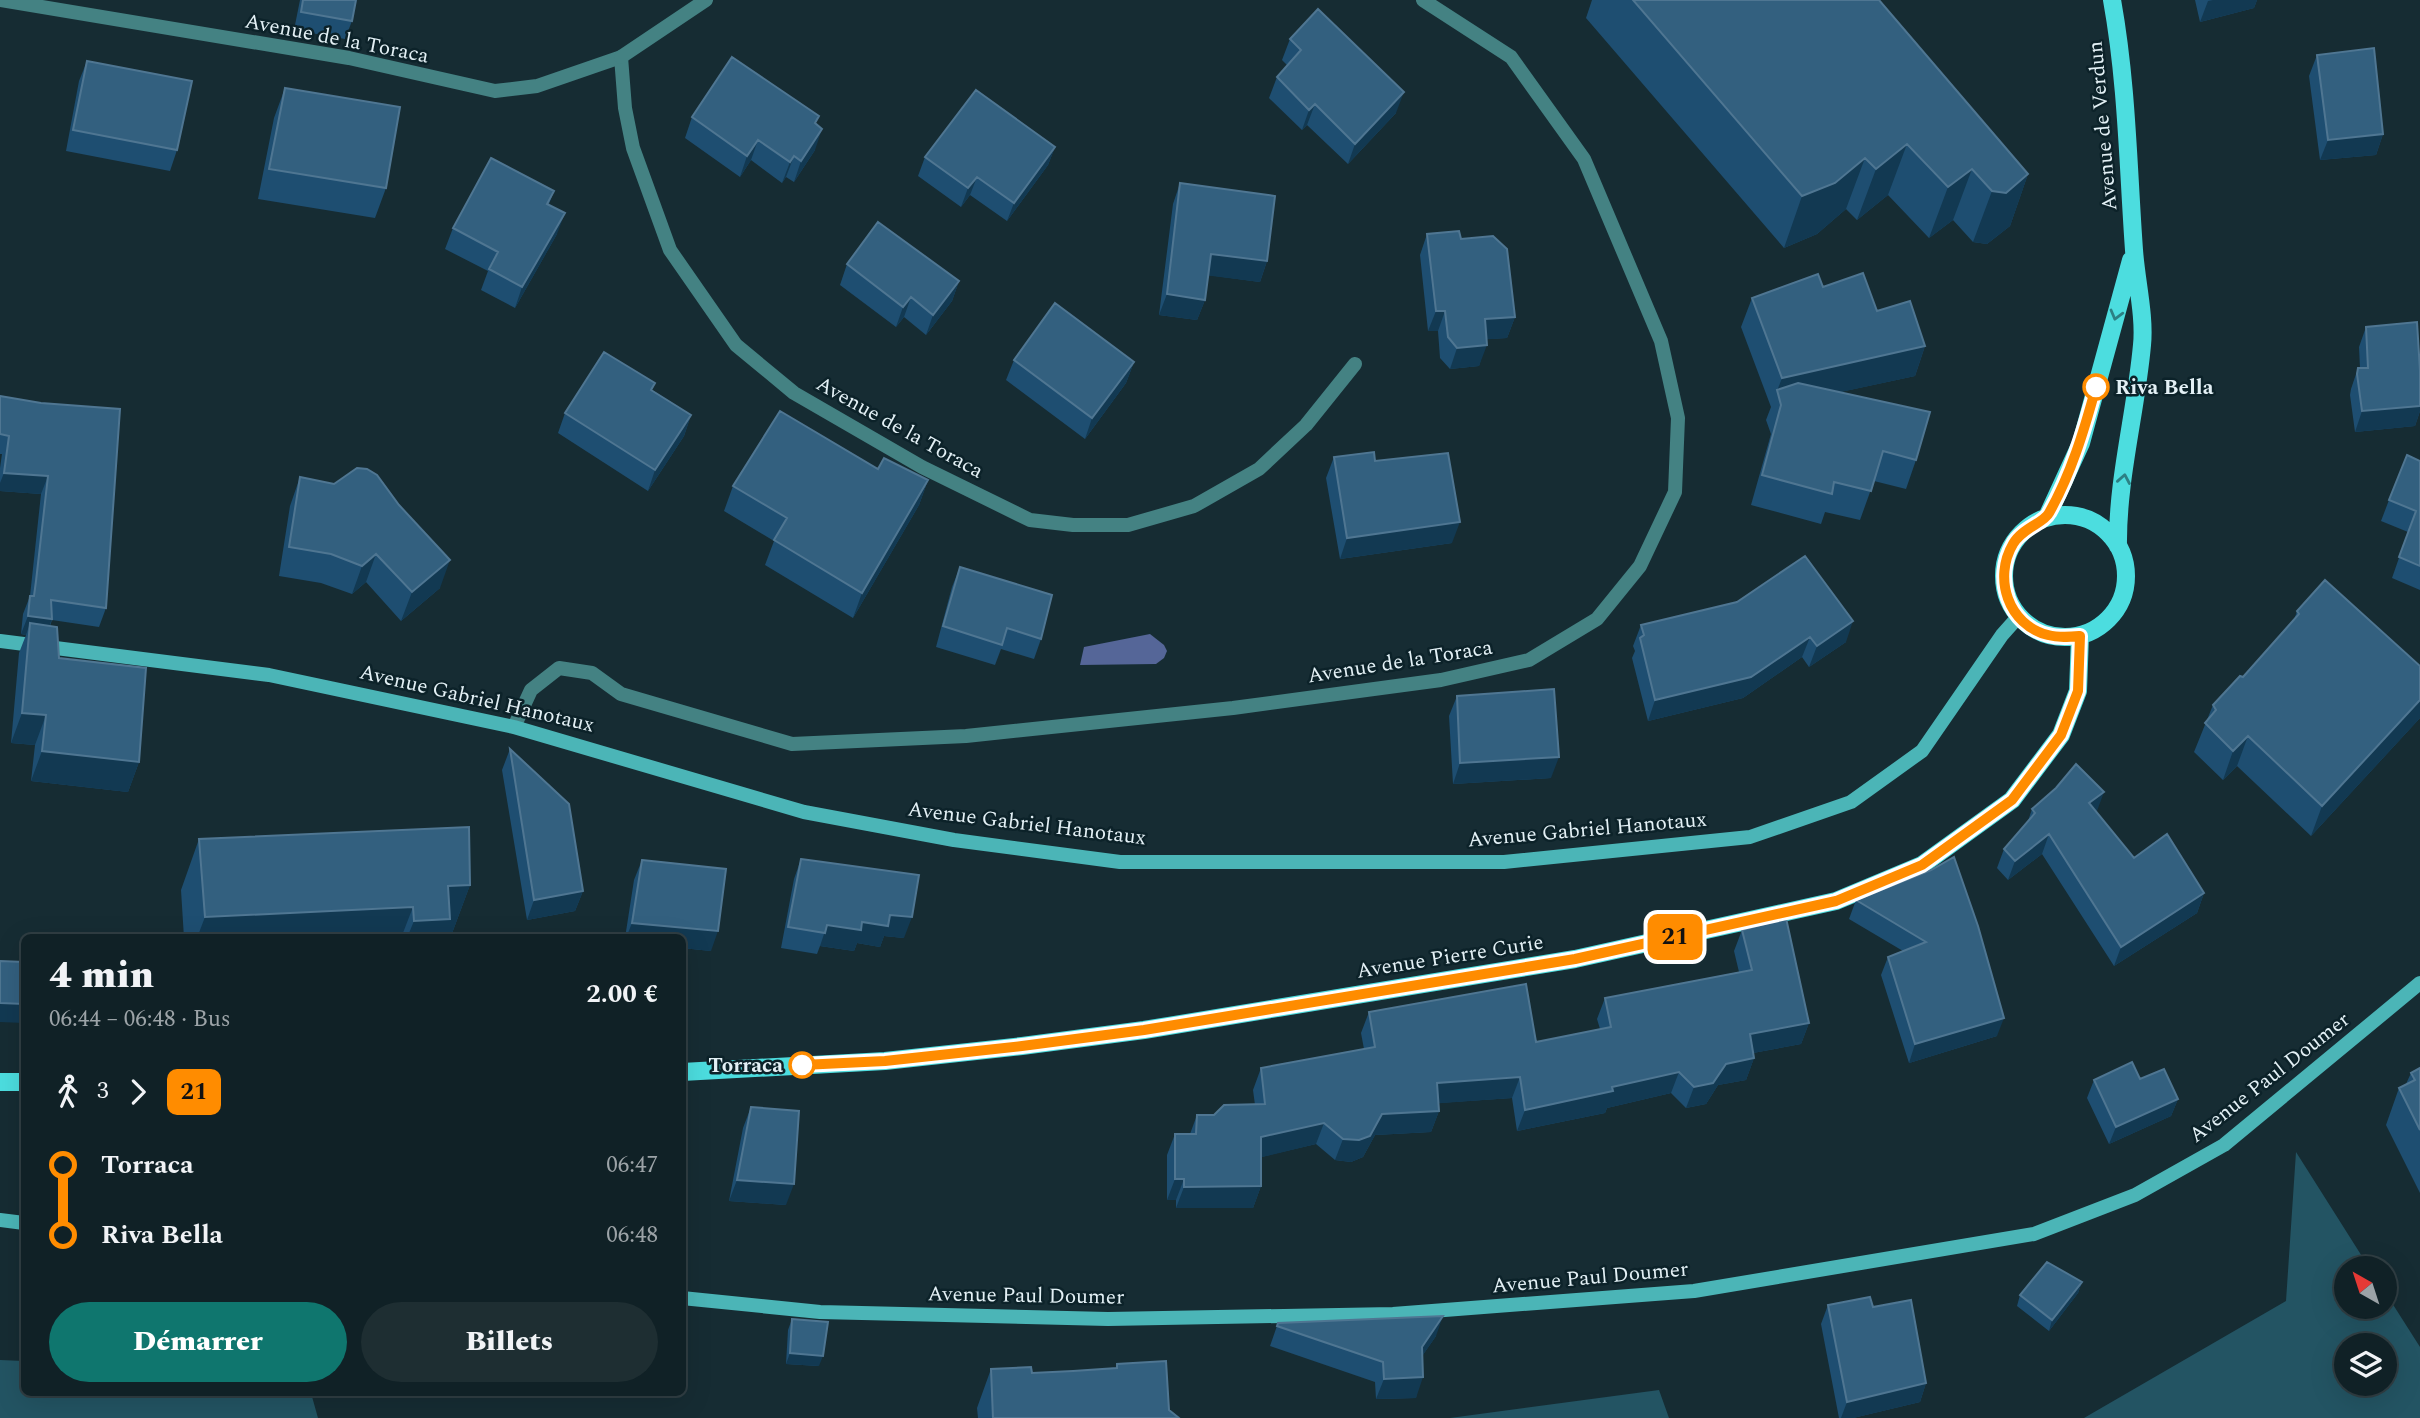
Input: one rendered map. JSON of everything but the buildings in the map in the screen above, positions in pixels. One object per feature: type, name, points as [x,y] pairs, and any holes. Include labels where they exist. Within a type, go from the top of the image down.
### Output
[{"type":"main road","name":"Avenue de Verdun","points":[[2112,0],[2127,124],[2134,250]]},
{"type":"main road","points":[[2048,517],[2081,443],[2134,250]]},
{"type":"main road","points":[[2118,546],[2118,512],[2143,342],[2134,250]]},
{"type":"main road","points":[[2068,515],[2088,520],[2105,530],[2118,546],[2125,564],[2121,600],[2111,616],[2097,628],[2080,636],[2063,638],[2046,635],[2031,628],[2018,617],[2007,599],[2004,579],[2006,559],[2015,541],[2029,526],[2048,517],[2068,515]]},
{"type":"main road","name":"Avenue Gabriel Hanotaux","points":[[0,641],[269,675],[514,727],[804,812],[954,840],[1120,862],[1504,862],[1750,837],[1852,802],[1922,751],[2002,635],[2018,617]]},
{"type":"main road","name":"Avenue Pierre Curie","points":[[686,1072],[885,1061],[1144,1030],[1575,959],[1836,901],[1922,865],[2012,800],[2061,735],[2078,691],[2080,636]]},
{"type":"main road","name":"Avenue Paul Doumer","points":[[686,1298],[820,1312],[1108,1319],[1392,1314],[1694,1291],[2034,1234],[2135,1195],[2224,1145],[2420,984]]},
{"type":"main road","points":[[0,1082],[21,1082]]},
{"type":"main road","points":[[0,1220],[21,1223]]},
{"type":"street","name":"Avenue de la Toraca","points":[[0,0],[349,58],[495,92],[537,86],[621,57],[706,0]]},
{"type":"street","name":"Avenue de la Toraca","points":[[514,727],[531,690],[559,668],[592,673],[621,694],[792,744],[966,736],[1233,708],[1441,680],[1530,660],[1597,619],[1640,566],[1675,492],[1678,418],[1661,341],[1584,159],[1511,57],[1423,0]]},
{"type":"street","name":"Avenue de la Toraca","points":[[621,57],[625,108],[633,148],[670,250],[736,345],[794,393],[922,467],[1030,520],[1073,526],[1128,525],[1194,506],[1258,469],[1306,425],[1355,364]]},
{"type":"shaded area","points":[[2296,1152],[2362,1256],[2334,1256],[2334,1320],[2398,1320],[2398,1312],[2420,1347],[2420,1418],[2084,1418],[2286,1301]]},
{"type":"shaded area","points":[[0,1360],[21,1361],[21,1396],[312,1396],[318,1418],[0,1418]]},
{"type":"shaded area","points":[[1659,1390],[1669,1418],[1450,1418]]},
{"type":"water","points":[[1150,634],[1164,645],[1167,651],[1164,658],[1156,664],[1080,665],[1084,647]]},
{"type":"bus line","name":"21","points":[[802,1065],[885,1061],[1144,1030],[1575,959],[1836,901],[1922,865],[2012,800],[2061,735],[2078,691],[2080,636],[2063,638],[2046,635],[2031,628],[2018,617],[2007,599],[2004,579],[2006,559],[2015,541],[2029,526],[2048,517],[2081,443],[2096,387]]},
{"type":"place","name":"Riva Bella","points":[[2096,387]]},
{"type":"place","name":"Torraca","points":[[802,1065]]}]
